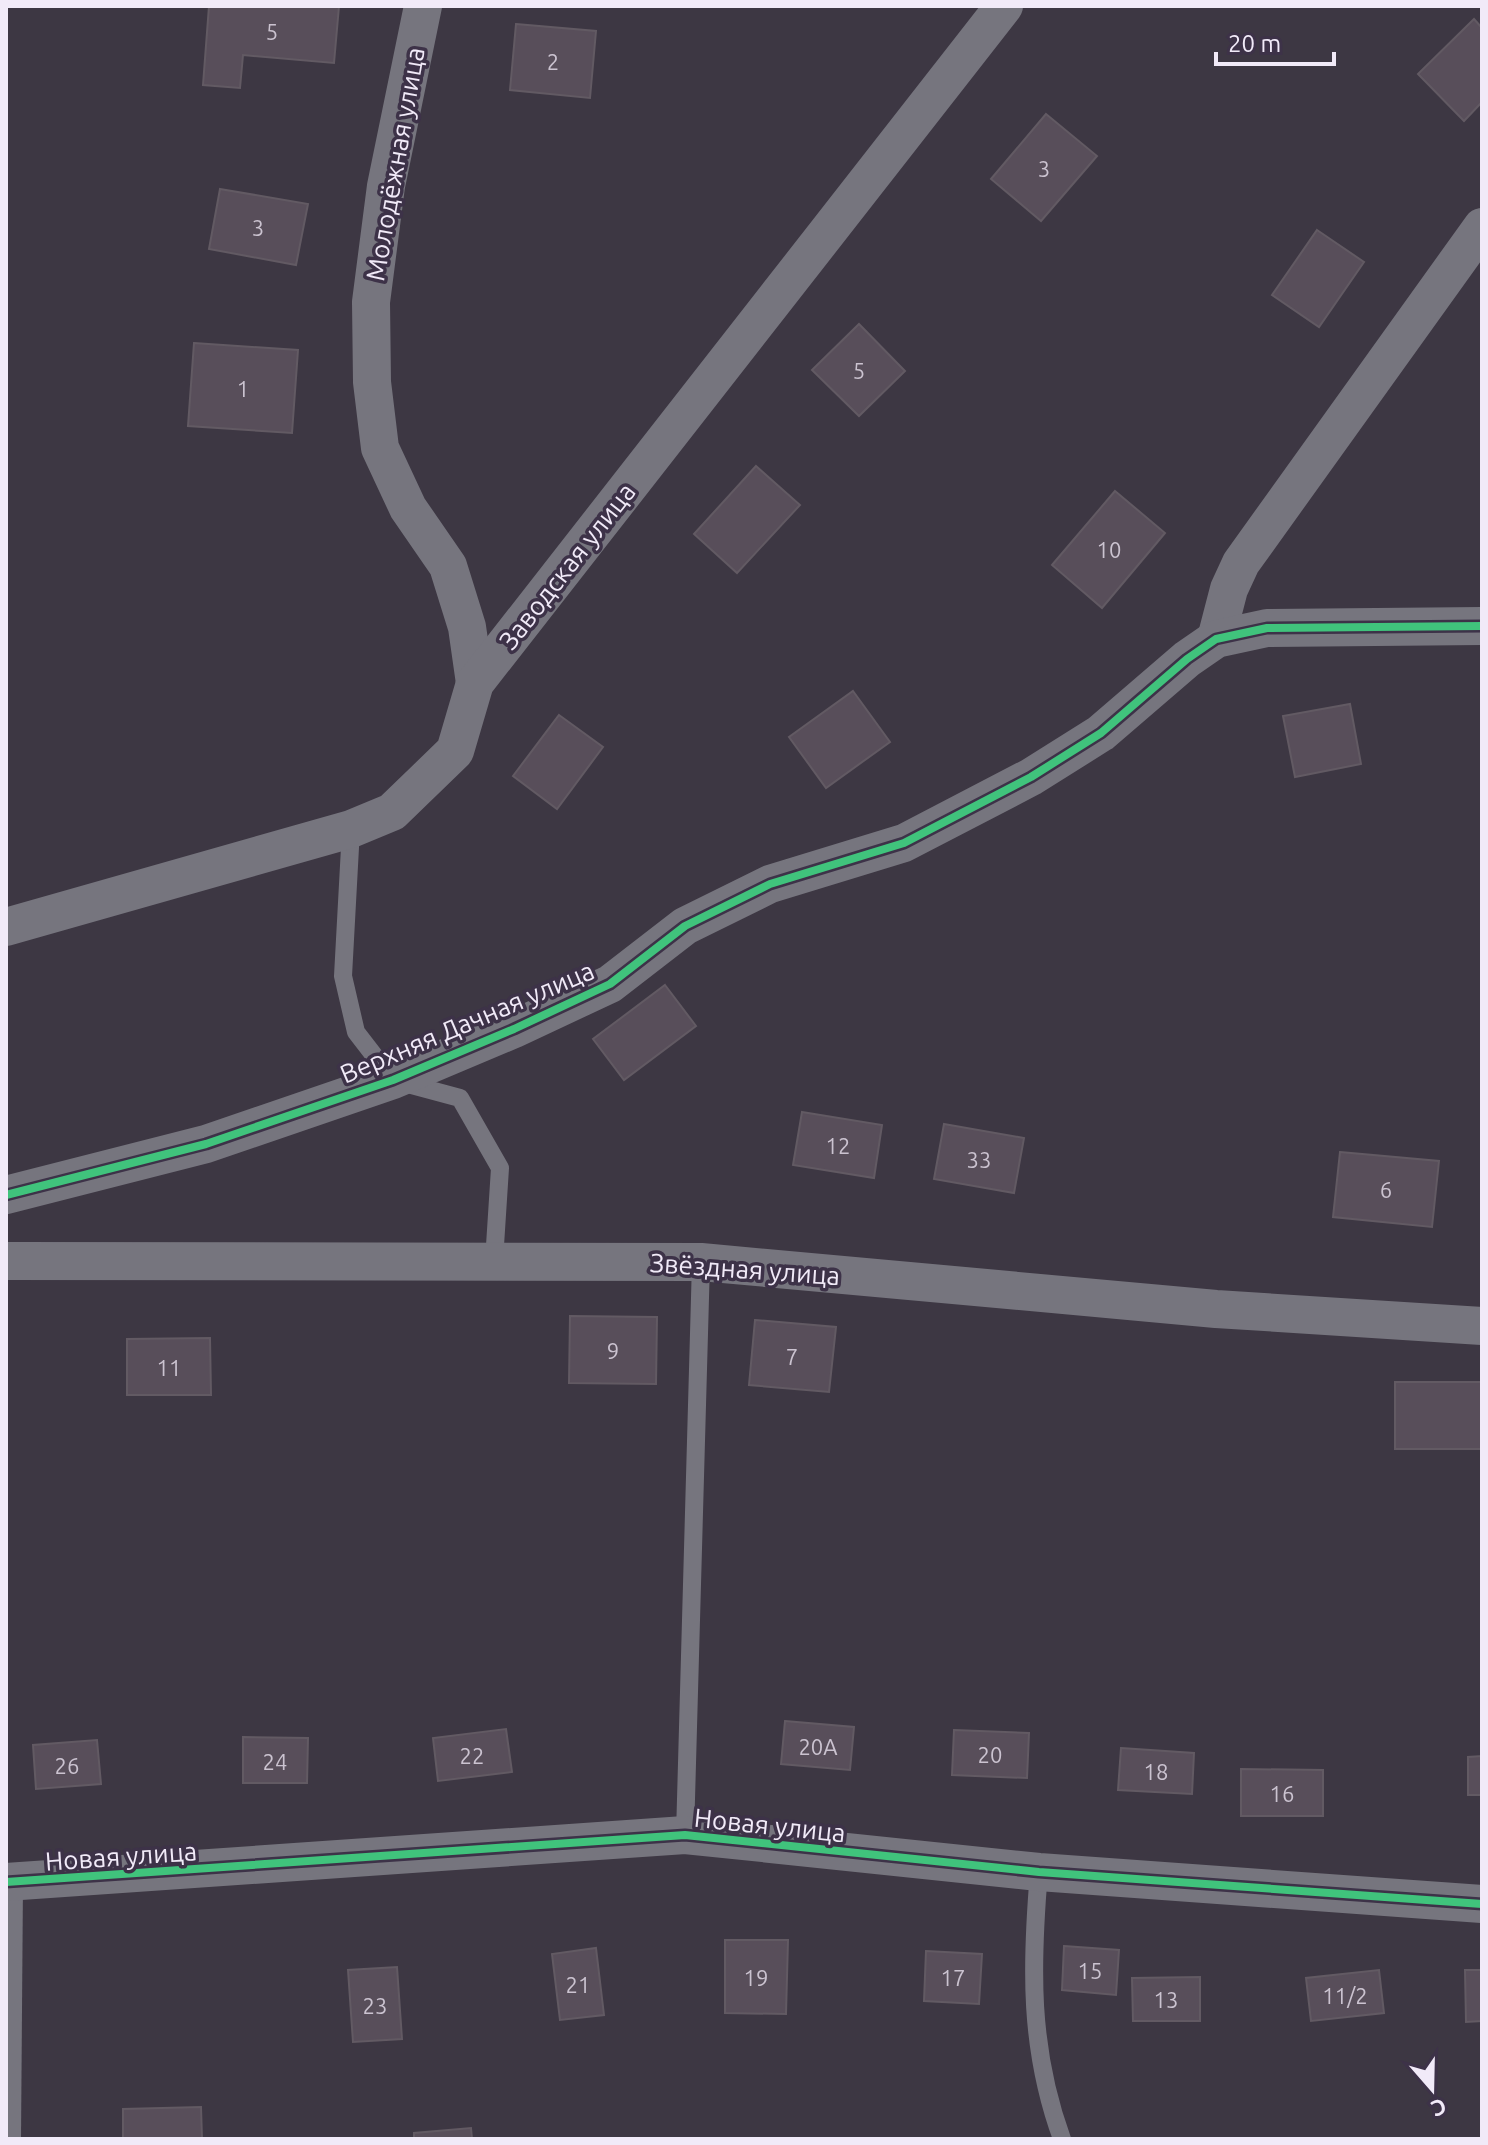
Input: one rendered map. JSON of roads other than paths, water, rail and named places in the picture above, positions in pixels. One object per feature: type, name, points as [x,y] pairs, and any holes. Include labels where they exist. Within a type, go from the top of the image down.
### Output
[{"type":"street","name":"Молодёжная улица","points":[[423,6],[386,186],[371,302],[372,382],[380,448],[408,508],[448,566],[467,627],[475,683]]},
{"type":"street","name":"Заводская улица","points":[[6,927],[351,829],[392,812],[455,751],[475,683],[1004,6]]},
{"type":"street","points":[[1216,639],[1229,589],[1241,563],[1482,227]]},
{"type":"street","name":"Верхняя Дачная улица","points":[[6,1195],[206,1144],[393,1080],[610,984],[685,926],[770,884],[904,843],[1031,777],[1101,733],[1187,659],[1216,639],[1267,628],[1482,626]]},
{"type":"street","name":"Звёздная улица","points":[[6,1261],[701,1262],[1216,1309],[1482,1326]]},
{"type":"street","name":"Новая улица","points":[[10,1883],[685,1835],[1039,1872],[1482,1904]]},
{"type":"lane","points":[[351,829],[343,976],[356,1032],[393,1080],[460,1098],[500,1168],[494,1261]]},
{"type":"lane","points":[[685,1835],[701,1262]]},
{"type":"lane","points":[[1039,1872],[1032,1952],[1036,2044],[1062,2139]]},
{"type":"lane","points":[[10,1883],[12,2139]]}]
